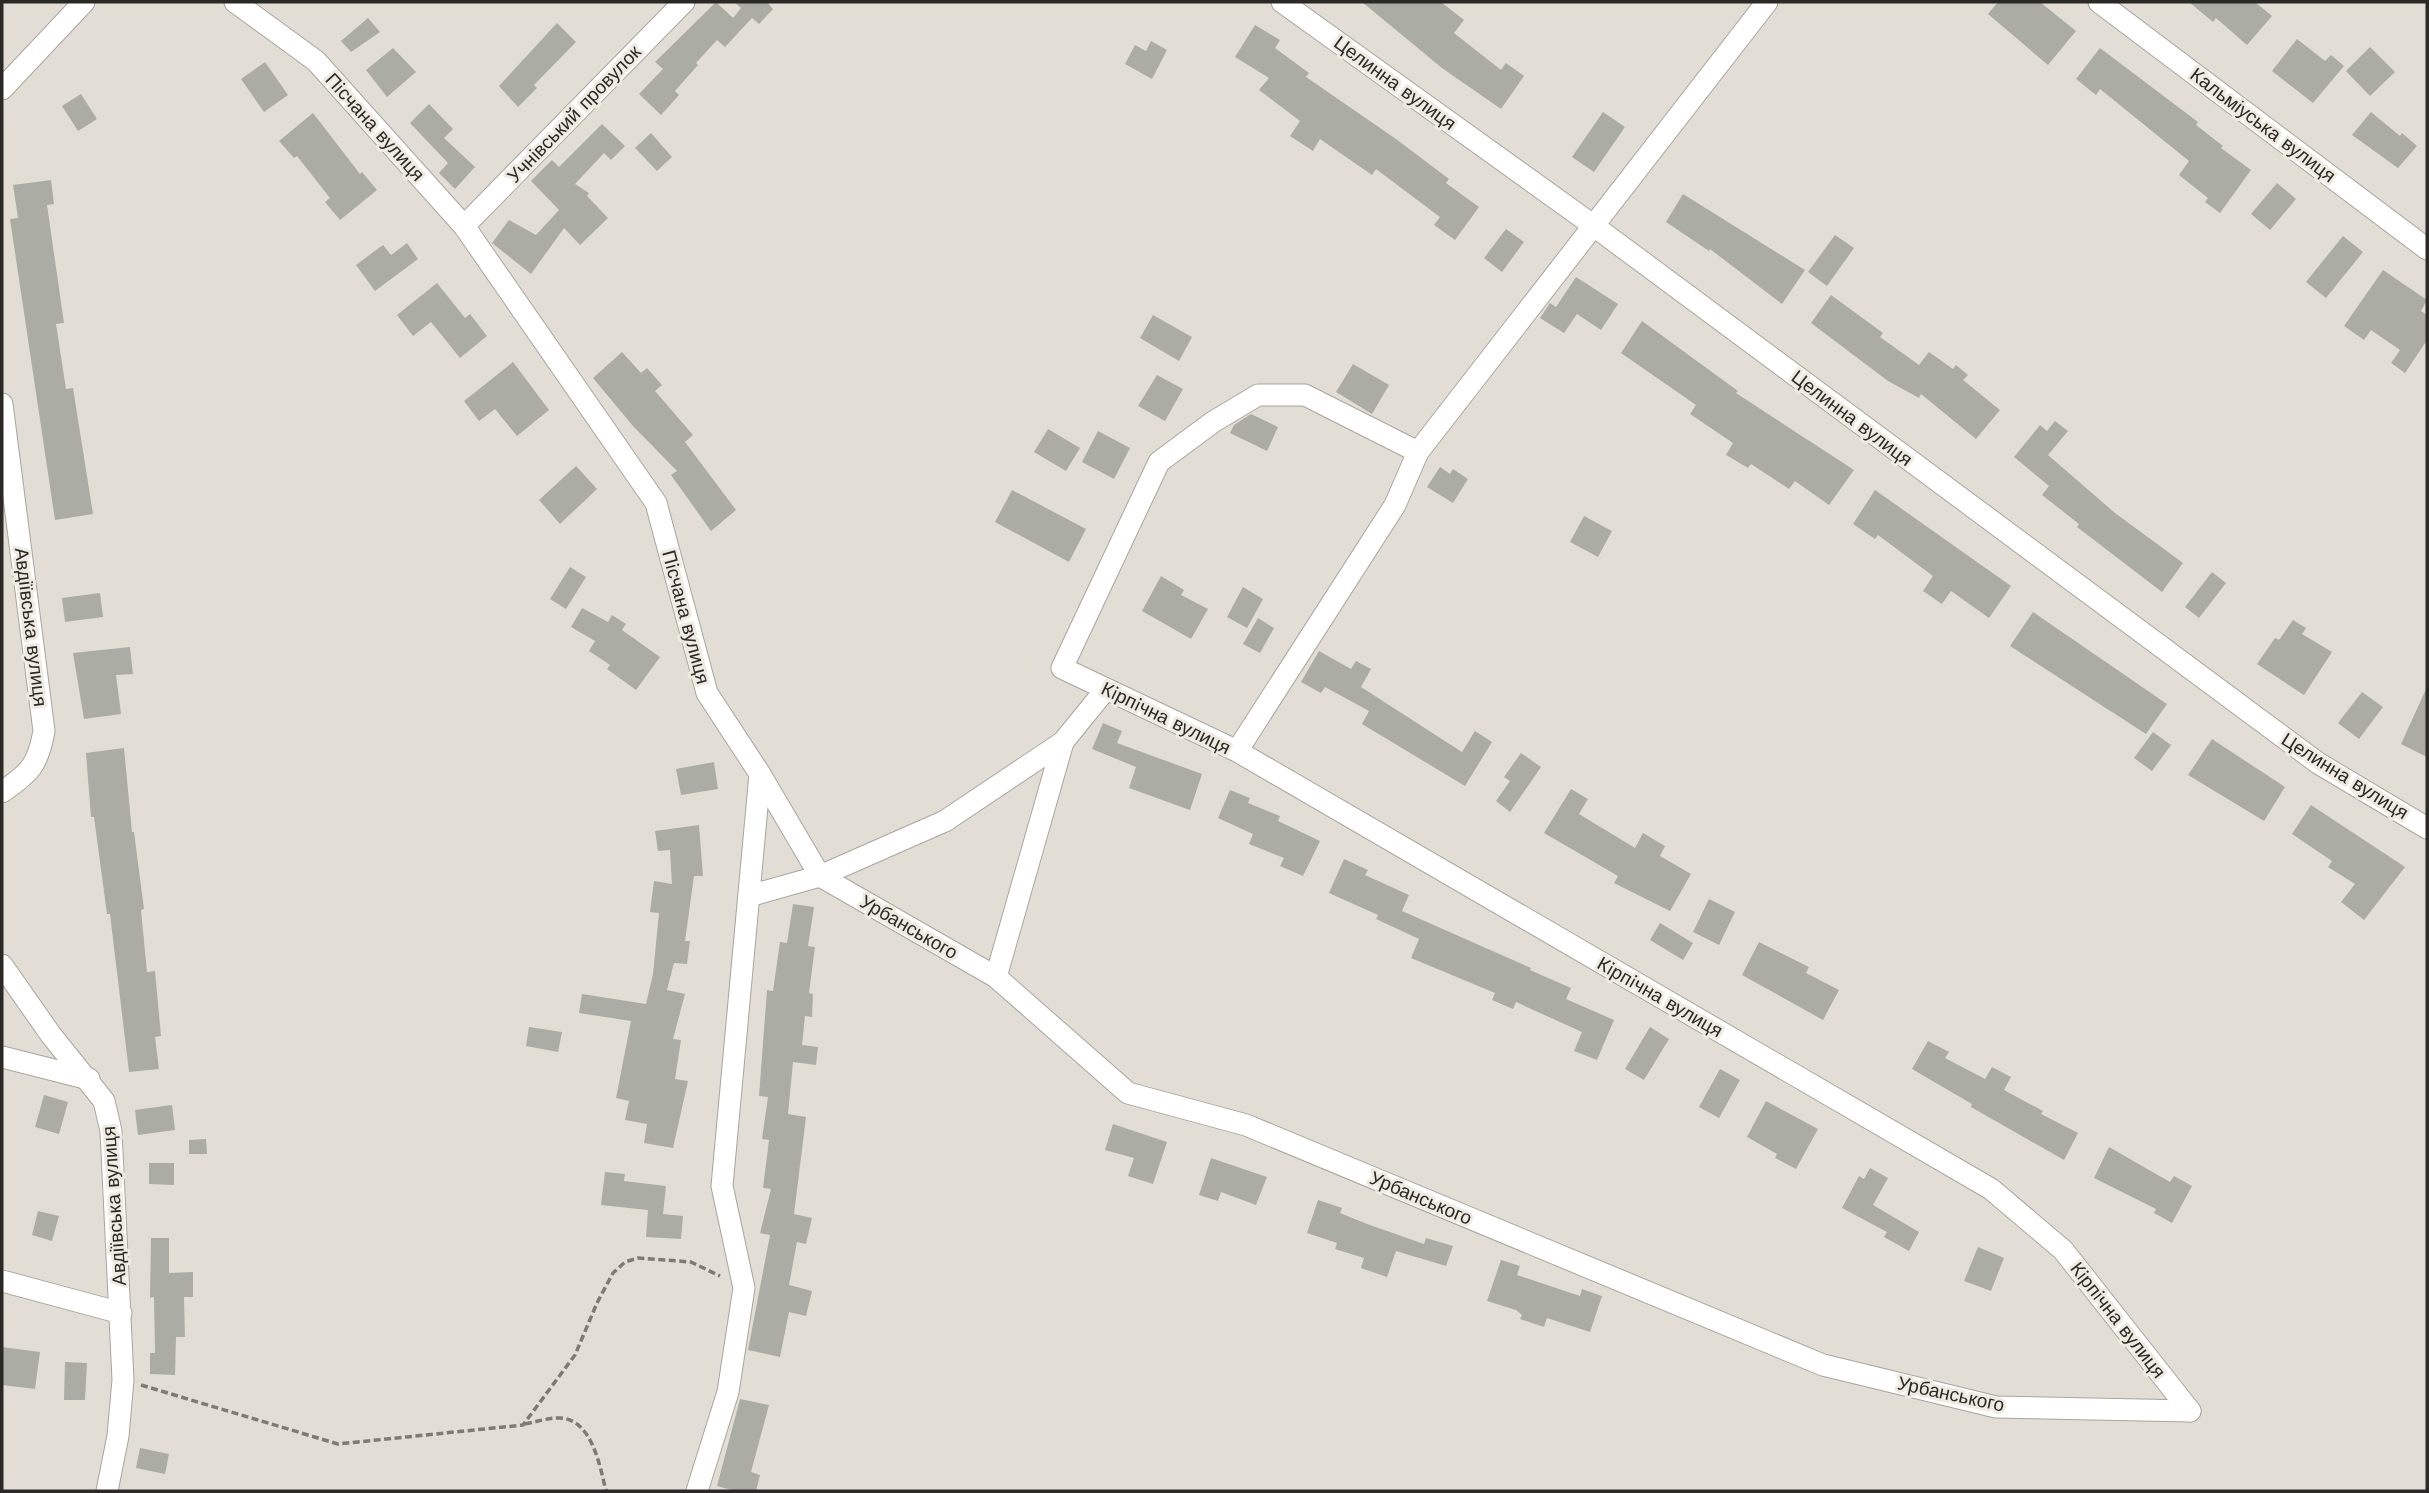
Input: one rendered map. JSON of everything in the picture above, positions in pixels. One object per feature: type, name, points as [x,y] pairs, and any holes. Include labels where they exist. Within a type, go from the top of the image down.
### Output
[{"type":"street","points":[[2,89],[83,2]]},
{"type":"street","name":"Пiсчана вулиця","points":[[235,2],[316,61],[464,226],[656,503],[707,693],[760,774]]},
{"type":"street","name":"Учнівський провулок","points":[[464,226],[684,2]]},
{"type":"street","name":"Целинна вулиця","points":[[1282,2],[1594,226],[2318,764],[2427,828]]},
{"type":"street","points":[[1237,751],[1395,505],[1418,452],[1768,2]]},
{"type":"street","name":"Кальміуська вулиця","points":[[2099,2],[2427,249]]},
{"type":"street","name":"Кiрпiчна вулиця","points":[[1418,452],[1305,395],[1258,395],[1213,422],[1159,462],[1062,668],[1237,751],[1991,1189],[2063,1250],[2190,1411]]},
{"type":"street","name":"Авдіївська вулиця","points":[[2,404],[44,731],[40,756],[25,776],[2,792]]},
{"type":"street","points":[[748,896],[820,876],[945,821],[1063,742],[1106,689]]},
{"type":"street","points":[[996,977],[1063,742]]},
{"type":"street","points":[[697,1491],[728,1392],[744,1288],[722,1186],[760,774]]},
{"type":"street","name":"Урбанського","points":[[760,774],[820,876],[996,977],[1128,1093],[1246,1125],[1824,1365],[1996,1408],[2190,1411]]},
{"type":"street","name":"Авдіївська вулиця","points":[[2,965],[51,1035],[104,1101],[111,1131],[122,1380],[118,1436],[107,1491]]},
{"type":"street","points":[[2,1057],[89,1080]]},
{"type":"street","name":"Авдіївська вулиця","points":[[2,1281],[121,1313]]},
{"type":"path","points":[[523,1425],[575,1355],[602,1293],[613,1273],[625,1262],[638,1258],[691,1262],[744,1288]]},
{"type":"path","points":[[122,1380],[338,1444],[523,1425],[561,1418],[581,1427],[596,1451],[606,1491]]},
{"type":"building","points":[[716,2],[733,18],[741,8],[734,2],[767,2],[773,9],[759,24],[752,18],[725,47],[717,40],[675,91],[679,95],[661,115],[639,94],[663,69],[655,62]]},
{"type":"building","points":[[1362,2],[1441,2],[1464,20],[1454,33],[1501,70],[1506,63],[1524,76],[1501,109],[1442,68]]},
{"type":"building","points":[[1998,2],[2040,2],[2076,31],[2048,65],[1988,14]]},
{"type":"building","points":[[2189,2],[2255,2],[2272,16],[2247,45],[2216,18],[2213,22]]},
{"type":"building","points":[[368,18],[380,32],[351,52],[341,41]]},
{"type":"building","points":[[557,23],[576,42],[534,85],[537,88],[518,107],[499,86]]},
{"type":"building","points":[[1255,25],[1280,40],[1275,48],[1309,73],[1306,77],[1396,139],[1449,179],[1446,183],[1479,207],[1455,240],[1434,225],[1440,217],[1376,169],[1372,175],[1320,139],[1313,151],[1290,136],[1300,121],[1259,90],[1269,78],[1235,57]]},
{"type":"building","points":[[2297,39],[2325,61],[2331,55],[2344,66],[2313,103],[2272,71]]},
{"type":"building","points":[[1151,41],[1167,50],[1152,79],[1125,64],[1135,45],[1146,51]]},
{"type":"building","points":[[2370,47],[2395,72],[2370,96],[2346,71]]},
{"type":"building","points":[[393,48],[416,72],[387,97],[366,70]]},
{"type":"building","points":[[2100,48],[2198,122],[2196,125],[2223,146],[2221,148],[2251,170],[2220,213],[2205,202],[2208,198],[2179,175],[2189,161],[2100,89],[2096,95],[2076,79]]},
{"type":"building","points":[[265,62],[288,95],[264,112],[241,79]]},
{"type":"building","points":[[81,94],[97,119],[78,131],[62,106]]},
{"type":"building","points":[[429,104],[453,129],[444,138],[475,167],[455,189],[439,173],[448,163],[410,123]]},
{"type":"building","points":[[1603,112],[1625,127],[1594,172],[1572,157]]},
{"type":"building","points":[[2371,112],[2417,146],[2398,168],[2352,135]]},
{"type":"building","points":[[313,113],[360,174],[362,172],[377,190],[340,220],[325,202],[330,198],[297,156],[294,158],[279,141]]},
{"type":"building","points":[[602,124],[625,146],[611,160],[604,153],[575,184],[589,193],[587,196],[608,218],[580,245],[564,228],[531,274],[492,243],[509,220],[536,235],[559,210],[531,181],[552,160],[559,167]]},
{"type":"building","points":[[651,133],[672,157],[657,171],[635,148]]},
{"type":"building","points":[[51,180],[54,204],[47,205],[64,323],[56,324],[66,389],[73,388],[93,514],[55,520],[10,219],[18,218],[13,185]]},
{"type":"building","points":[[2277,183],[2296,199],[2270,230],[2251,214]]},
{"type":"building","points":[[1683,194],[1805,270],[1782,304],[1710,249],[1709,251],[1666,222]]},
{"type":"building","points":[[1506,229],[1524,242],[1502,272],[1484,258]]},
{"type":"building","points":[[1835,235],[1854,248],[1827,286],[1808,272]]},
{"type":"building","points":[[2343,236],[2363,252],[2326,298],[2306,282]]},
{"type":"building","points":[[407,243],[418,259],[375,291],[356,265],[383,245],[391,255]]},
{"type":"building","points":[[2383,270],[2427,300],[2421,311],[2427,315],[2427,340],[2405,373],[2391,363],[2400,350],[2371,330],[2364,340],[2344,326]]},
{"type":"building","points":[[1576,277],[1618,304],[1601,330],[1577,314],[1564,333],[1540,318],[1550,303],[1556,307]]},
{"type":"building","points":[[437,283],[465,318],[470,314],[487,336],[460,358],[431,322],[413,336],[397,315]]},
{"type":"building","points":[[1831,295],[1883,333],[1880,337],[1919,365],[1929,352],[1953,369],[1956,365],[1968,375],[1963,380],[2000,410],[1976,439],[1921,394],[1919,398],[1888,381],[1811,323]]},
{"type":"building","points":[[1153,315],[1192,337],[1179,361],[1140,338]]},
{"type":"building","points":[[1642,321],[1738,391],[1736,393],[1854,470],[1829,505],[1795,481],[1789,489],[1751,464],[1748,468],[1726,455],[1733,443],[1690,414],[1696,405],[1621,353]]},
{"type":"building","points":[[622,352],[641,373],[647,368],[662,385],[655,391],[693,435],[685,442],[736,510],[711,531],[671,475],[677,471],[633,426],[593,378]]},
{"type":"building","points":[[513,362],[549,410],[517,436],[495,409],[479,421],[464,401]]},
{"type":"building","points":[[1353,364],[1389,385],[1372,414],[1336,392]]},
{"type":"building","points":[[1157,375],[1183,389],[1165,421],[1138,406]]},
{"type":"building","points":[[1251,414],[1278,427],[1267,451],[1230,433],[1234,425]]},
{"type":"building","points":[[2055,421],[2068,431],[2048,455],[2115,513],[2183,563],[2162,592],[2077,527],[2079,524],[2042,495],[2049,486],[2014,457],[2040,425],[2047,431]]},
{"type":"building","points":[[1048,429],[1080,448],[1066,471],[1034,452]]},
{"type":"building","points":[[1098,431],[1130,448],[1114,479],[1082,462]]},
{"type":"building","points":[[576,466],[597,489],[560,524],[539,500]]},
{"type":"building","points":[[1440,467],[1450,474],[1453,469],[1468,479],[1453,503],[1427,487]]},
{"type":"building","points":[[1012,490],[1086,529],[1069,562],[995,522]]},
{"type":"building","points":[[1875,490],[2011,586],[1989,618],[1951,591],[1942,604],[1923,591],[1933,576],[1878,535],[1875,539],[1853,524]]},
{"type":"building","points":[[1584,516],[1612,531],[1598,557],[1570,542]]},
{"type":"building","points":[[570,567],[586,577],[566,609],[550,599]]},
{"type":"building","points":[[2212,572],[2226,583],[2199,618],[2185,607]]},
{"type":"building","points":[[1161,576],[1184,590],[1181,595],[1208,609],[1191,639],[1142,611]]},
{"type":"building","points":[[1243,587],[1263,599],[1247,628],[1227,617]]},
{"type":"building","points":[[100,593],[103,617],[65,622],[62,598]]},
{"type":"building","points":[[582,608],[608,622],[612,615],[626,624],[622,630],[660,657],[636,690],[607,669],[610,665],[589,651],[595,641],[571,627]]},
{"type":"building","points":[[2033,612],[2167,704],[2146,734],[2010,646]]},
{"type":"building","points":[[1258,618],[1274,628],[1260,653],[1243,644]]},
{"type":"building","points":[[2293,620],[2306,628],[2302,634],[2332,652],[2304,695],[2257,664],[2275,638],[2279,640]]},
{"type":"building","points":[[130,647],[133,674],[116,675],[121,714],[84,719],[73,653]]},
{"type":"building","points":[[1319,651],[1351,669],[1356,661],[1371,669],[1361,687],[1462,752],[1475,731],[1492,742],[1465,786],[1362,724],[1369,711],[1325,687],[1321,693],[1301,682]]},
{"type":"building","points":[[2427,687],[2427,757],[2401,744]]},
{"type":"building","points":[[2362,692],[2383,707],[2359,739],[2338,723]]},
{"type":"building","points":[[1103,723],[1122,731],[1117,743],[1202,774],[1190,810],[1129,788],[1136,767],[1092,749]]},
{"type":"building","points":[[2153,732],[2171,745],[2152,771],[2134,758]]},
{"type":"building","points":[[2212,739],[2285,787],[2264,821],[2188,775]]},
{"type":"building","points":[[124,748],[132,832],[144,909],[141,910],[147,972],[155,971],[161,1036],[155,1037],[159,1069],[129,1072],[110,914],[107,914],[94,817],[91,817],[86,753]]},
{"type":"building","points":[[1521,753],[1541,767],[1510,812],[1496,801],[1510,781],[1504,777]]},
{"type":"building","points":[[714,762],[718,789],[681,795],[676,769]]},
{"type":"building","points":[[1571,789],[1588,799],[1579,814],[1635,848],[1643,833],[1665,846],[1660,856],[1691,874],[1670,911],[1614,883],[1618,876],[1544,833]]},
{"type":"building","points":[[1230,790],[1250,798],[1248,803],[1280,816],[1278,821],[1320,841],[1303,876],[1280,866],[1284,858],[1249,844],[1253,834],[1218,818]]},
{"type":"building","points":[[2311,805],[2405,867],[2364,920],[2341,902],[2355,884],[2328,867],[2332,861],[2292,834]]},
{"type":"building","points":[[699,825],[703,876],[694,876],[685,941],[690,941],[687,964],[674,963],[667,990],[685,994],[673,1039],[681,1040],[675,1079],[688,1081],[673,1148],[644,1143],[647,1124],[625,1120],[629,1101],[616,1098],[631,1021],[579,1013],[582,994],[646,1004],[653,974],[659,913],[650,912],[654,881],[672,884],[670,850],[658,851],[655,831]]},
{"type":"building","points":[[1344,859],[1368,870],[1365,875],[1409,895],[1402,911],[1571,988],[1566,999],[1614,1020],[1597,1060],[1574,1051],[1582,1032],[1516,1002],[1513,1009],[1492,1000],[1495,993],[1411,958],[1419,939],[1376,919],[1378,915],[1329,893]]},
{"type":"building","points":[[1709,899],[1735,912],[1719,945],[1693,932]]},
{"type":"building","points":[[793,904],[814,907],[808,946],[815,947],[809,993],[813,994],[812,1017],[805,1016],[802,1045],[818,1047],[816,1065],[793,1062],[788,1114],[806,1117],[794,1214],[812,1218],[806,1244],[797,1242],[789,1285],[812,1291],[806,1316],[789,1312],[780,1357],[748,1350],[770,1235],[760,1233],[771,1189],[763,1188],[769,1140],[762,1139],[768,1097],[759,1096],[767,990],[773,991],[780,942],[787,943]]},
{"type":"building","points":[[1660,923],[1693,943],[1683,960],[1650,940]]},
{"type":"building","points":[[1759,942],[1809,967],[1806,973],[1839,990],[1823,1020],[1742,975]]},
{"type":"building","points":[[529,1027],[562,1032],[558,1052],[526,1046]]},
{"type":"building","points":[[1650,1027],[1669,1039],[1644,1080],[1625,1069]]},
{"type":"building","points":[[1928,1041],[1949,1052],[1945,1058],[1985,1079],[1992,1067],[2011,1077],[2004,1090],[2043,1111],[2041,1114],[2078,1133],[2064,1160],[1971,1107],[1972,1104],[1912,1069]]},
{"type":"building","points":[[1720,1069],[1740,1080],[1719,1118],[1699,1107]]},
{"type":"building","points":[[44,1095],[68,1102],[59,1134],[35,1127]]},
{"type":"building","points":[[1766,1101],[1818,1129],[1796,1169],[1775,1158],[1777,1154],[1747,1137]]},
{"type":"building","points":[[172,1105],[175,1130],[138,1135],[135,1110]]},
{"type":"building","points":[[1113,1124],[1167,1142],[1153,1184],[1128,1176],[1134,1158],[1105,1150]]},
{"type":"building","points":[[206,1139],[207,1154],[189,1154],[189,1140]]},
{"type":"building","points":[[2109,1147],[2170,1182],[2174,1176],[2192,1186],[2172,1223],[2154,1213],[2156,1209],[2094,1178]]},
{"type":"building","points":[[1211,1158],[1267,1177],[1256,1205],[1221,1192],[1218,1201],[1199,1195]]},
{"type":"building","points":[[149,1163],[174,1163],[174,1185],[149,1184]]},
{"type":"building","points":[[1870,1168],[1888,1178],[1873,1205],[1919,1232],[1909,1251],[1884,1237],[1887,1232],[1842,1208],[1859,1176],[1864,1179]]},
{"type":"building","points":[[605,1172],[625,1174],[624,1181],[666,1186],[663,1214],[683,1216],[681,1239],[646,1237],[648,1210],[601,1205]]},
{"type":"building","points":[[1318,1200],[1342,1208],[1340,1213],[1424,1244],[1426,1238],[1453,1246],[1446,1266],[1396,1251],[1387,1277],[1361,1268],[1364,1258],[1335,1249],[1337,1243],[1307,1233]]},
{"type":"building","points":[[38,1211],[59,1216],[52,1241],[32,1235]]},
{"type":"building","points":[[151,1238],[169,1238],[169,1273],[193,1272],[193,1297],[184,1297],[185,1337],[176,1337],[175,1375],[150,1374],[150,1353],[155,1353],[154,1297],[150,1298]]},
{"type":"building","points":[[1978,1247],[2004,1258],[1991,1291],[1964,1281]]},
{"type":"building","points":[[1501,1260],[1520,1266],[1517,1275],[1580,1296],[1582,1289],[1602,1296],[1590,1332],[1547,1318],[1544,1327],[1520,1319],[1522,1315],[1516,1310],[1487,1301]]},
{"type":"building","points":[[2,1347],[40,1352],[35,1389],[2,1385]]},
{"type":"building","points":[[65,1362],[87,1363],[85,1400],[64,1400]]},
{"type":"building","points":[[740,1399],[769,1405],[751,1472],[760,1475],[756,1491],[735,1491],[717,1486]]},
{"type":"building","points":[[140,1448],[169,1454],[165,1474],[136,1468]]}]
